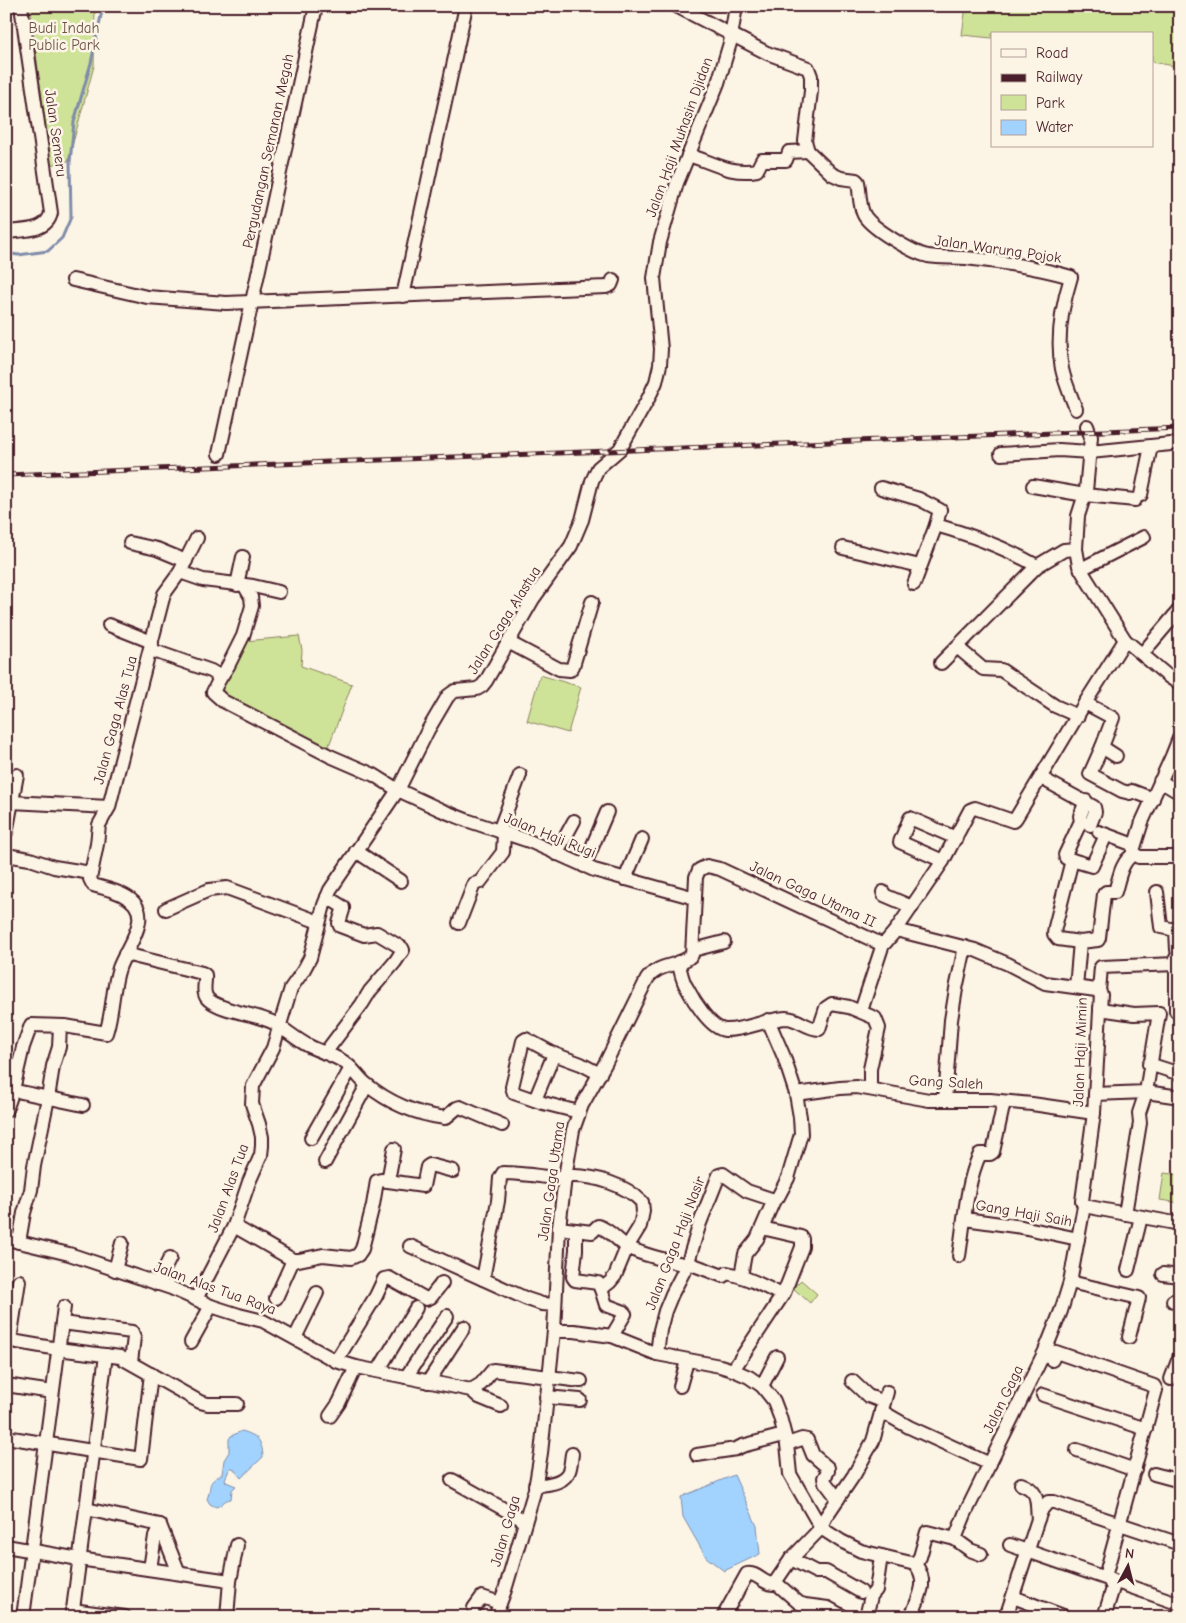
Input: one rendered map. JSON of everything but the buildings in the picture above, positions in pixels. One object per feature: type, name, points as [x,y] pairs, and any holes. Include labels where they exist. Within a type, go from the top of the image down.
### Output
[{"type":"street","name":"Jalan Semeru","points":[[6,232],[42,226],[46,223],[50,213],[21,6]]},
{"type":"street","name":"Pergudangan Semanan Megah","points":[[219,454],[316,6]]},
{"type":"street","points":[[403,296],[466,6]]},
{"type":"street","points":[[676,6],[767,53],[808,68],[811,76],[805,141],[808,151],[789,152],[786,160],[762,160],[757,170],[747,172],[715,166],[707,160],[688,155]]},
{"type":"street","points":[[732,35],[736,6]]},
{"type":"street","name":"Jalan Haji Muhasin Djidan","points":[[620,449],[648,399],[658,374],[661,341],[654,271],[677,183],[712,99],[732,35]]},
{"type":"street","name":"Jalan Warung Pojok","points":[[808,151],[832,174],[841,178],[856,180],[859,186],[863,214],[868,221],[884,233],[917,252],[929,256],[987,261],[1056,272],[1071,277],[1064,303],[1061,337],[1062,367],[1076,410]]},
{"type":"street","points":[[73,280],[147,297],[226,303],[606,288],[611,285],[613,280]]},
{"type":"street","points":[[1087,426],[1091,437],[1090,452],[1085,494],[1078,516],[1076,549],[1081,569],[1126,640],[1169,677],[1180,684]]},
{"type":"street","points":[[1001,454],[1058,450],[1090,452],[1172,444]]},
{"type":"street","points":[[1033,486],[1085,494],[1138,497],[1152,446]]},
{"type":"street","name":"Jalan Gaga Alastua","points":[[398,790],[428,730],[448,696],[455,691],[477,689],[482,686],[492,671],[533,599],[571,546],[582,520],[596,471],[600,465],[620,449]]},
{"type":"street","points":[[881,488],[919,499],[940,512],[914,584]]},
{"type":"street","points":[[936,525],[974,536],[1037,566]]},
{"type":"street","points":[[1081,569],[1144,537]]},
{"type":"street","name":"Jalan Gaga Alas Tua","points":[[109,807],[164,594],[183,566],[197,538]]},
{"type":"street","points":[[130,543],[157,549],[203,580],[253,586],[278,592]]},
{"type":"street","points":[[843,548],[920,566]]},
{"type":"street","points":[[941,663],[1037,566],[1064,550],[1076,549]]},
{"type":"street","points":[[219,680],[243,636],[252,606],[251,597],[241,585],[243,557]]},
{"type":"street","points":[[508,642],[559,669],[570,670],[573,666],[592,602]]},
{"type":"street","points":[[1142,654],[1180,609]]},
{"type":"street","name":"Jalan Gaga Alas Tua","points":[[109,625],[151,646]]},
{"type":"street","name":"Jalan Gaga Utama II","points":[[695,898],[697,874],[704,867],[710,866],[883,944],[887,942],[943,861],[972,808],[1013,821],[1016,818],[1126,640]]},
{"type":"street","points":[[151,646],[211,671],[216,674],[219,680]]},
{"type":"street","points":[[957,647],[982,669],[1001,670],[1055,706],[1078,716]]},
{"type":"street","name":"Jalan Haji Rugi","points":[[219,680],[213,692],[223,701],[330,756],[374,775],[398,790],[466,820],[529,842],[594,870],[695,898]]},
{"type":"street","points":[[1086,703],[1113,718],[1090,774],[1122,791],[1130,793],[1132,791],[1153,799]]},
{"type":"street","points":[[1072,860],[1054,934],[1058,939],[1080,942],[1098,940],[1104,894],[1106,892],[1115,892],[1125,862],[1134,849],[1142,822],[1160,781],[1176,759],[1180,736]]},
{"type":"street","points":[[1102,747],[1116,756]]},
{"type":"street","points":[[6,833],[16,775]]},
{"type":"street","points":[[459,923],[474,884],[480,882],[503,852],[502,832],[520,775]]},
{"type":"street","points":[[1041,778],[1086,801],[1080,816],[1086,823],[1093,830],[1134,849],[1138,857],[1180,857]]},
{"type":"street","points":[[1160,781],[1180,793]]},
{"type":"street","name":"Jalan Alas Tua","points":[[196,1299],[234,1226],[243,1196],[262,1150],[262,1137],[252,1104],[252,1090],[257,1076],[273,1048],[291,988],[310,958],[327,897],[398,790]]},
{"type":"street","points":[[6,1110],[13,1090],[23,1047],[31,1026],[60,1026],[106,1033],[112,1014],[118,970],[139,925],[139,911],[133,902],[123,894],[93,885],[90,879],[99,825],[109,807],[11,802]]},
{"type":"street","points":[[584,866],[607,812]]},
{"type":"street","points":[[943,861],[900,842],[910,818],[956,838]]},
{"type":"street","points":[[556,854],[574,821]]},
{"type":"street","points":[[1086,823],[1065,854],[1066,858],[1092,866],[1106,835]]},
{"type":"street","points":[[625,879],[642,839]]},
{"type":"street","points":[[356,851],[401,881]]},
{"type":"street","points":[[6,855],[30,859],[54,867],[91,873]]},
{"type":"street","points":[[166,909],[209,890],[227,888],[319,922]]},
{"type":"street","points":[[883,892],[884,895],[912,907]]},
{"type":"street","points":[[1100,1010],[1134,1014],[1178,1011],[1176,964],[1178,949],[1176,930],[1161,927],[1156,892]]},
{"type":"street","points":[[325,1053],[370,991],[396,962],[403,950],[377,933],[364,935],[340,926],[343,907],[327,897]]},
{"type":"street","points":[[695,898],[693,950],[724,942]]},
{"type":"street","name":"Jalan Haji Mimin","points":[[896,930],[965,947],[1001,961],[1045,983],[1099,991],[1101,994],[1096,1094],[1082,1201],[1084,1206]]},
{"type":"street","points":[[1076,987],[1080,942]]},
{"type":"street","points":[[860,1011],[883,944]]},
{"type":"street","points":[[944,1100],[951,1020],[965,947]]},
{"type":"street","name":"Jalan Gaga Utama","points":[[541,1453],[554,1331],[559,1228],[565,1177],[578,1112],[600,1074],[646,979],[654,971],[690,958],[693,950]]},
{"type":"street","points":[[125,954],[202,973],[205,975],[204,988],[208,1000],[274,1023],[309,1046],[344,1063],[367,1085],[402,1108],[445,1118],[460,1107],[502,1125]]},
{"type":"street","points":[[678,962],[686,987],[698,1005],[716,1027],[720,1029],[731,1030],[768,1020],[791,1019],[817,1029],[821,1027],[826,1008],[832,1004],[860,1011],[875,1018],[879,1028],[870,1069],[870,1089]]},
{"type":"street","points":[[1099,991],[1101,967],[1176,964]]},
{"type":"street","points":[[1125,1214],[1140,1123],[1139,1113],[1146,1092],[1149,1064],[1159,1013]]},
{"type":"street","points":[[741,1276],[745,1254],[757,1239],[774,1200],[778,1197],[788,1178],[801,1134],[796,1094],[784,1057],[768,1020]]},
{"type":"street","points":[[19,1242],[24,1213],[31,1190],[53,1066],[59,1047],[60,1026]]},
{"type":"street","points":[[578,1112],[517,1094],[512,1090],[523,1041],[526,1039],[554,1054],[582,1064],[600,1074]]},
{"type":"street","points":[[535,1100],[554,1054]]},
{"type":"street","points":[[1149,1064],[1180,1074]]},
{"type":"street","points":[[311,1138],[351,1068]]},
{"type":"street","points":[[325,1162],[367,1085]]},
{"type":"street","name":"Gang Saleh","points":[[796,1094],[840,1088],[870,1089],[910,1097],[1032,1104],[1094,1113]]},
{"type":"street","points":[[21,1092],[83,1105]]},
{"type":"street","points":[[1096,1094],[1146,1092],[1180,1097]]},
{"type":"street","name":"Gang Haji Saih","points":[[959,1256],[965,1209],[977,1160],[980,1154],[990,1154],[993,1152],[1004,1102]]},
{"type":"street","points":[[388,1181],[394,1149]]},
{"type":"street","points":[[234,1226],[293,1260],[323,1255],[351,1258],[358,1255],[362,1249],[378,1181],[423,1186],[427,1167],[430,1165],[453,1171]]},
{"type":"street","points":[[483,1279],[501,1175],[508,1173],[559,1178],[571,1176],[598,1180],[628,1191],[642,1202],[643,1211],[640,1226],[627,1247],[615,1276],[601,1289]]},
{"type":"street","name":"Jalan Gaga Haji Nasir","points":[[658,1354],[660,1330],[665,1311],[687,1265],[718,1175],[723,1174],[747,1191],[774,1200]]},
{"type":"street","points":[[1084,1206],[1180,1224]]},
{"type":"street","name":"Jalan Gaga","points":[[955,1539],[965,1514],[1045,1351],[1061,1311],[1070,1282],[1084,1206]]},
{"type":"street","points":[[1128,1270],[1141,1217]]},
{"type":"street","name":"Gang Haji Saih","points":[[964,1219],[1022,1227],[1078,1239]]},
{"type":"street","points":[[559,1228],[593,1231],[598,1226],[607,1229],[627,1247],[687,1265],[691,1264],[723,1276],[727,1273],[741,1276],[782,1295]]},
{"type":"street","points":[[733,1370],[782,1295],[802,1247],[802,1238],[762,1228]]},
{"type":"street","points":[[576,1230],[576,1250],[572,1277],[577,1280],[598,1283],[606,1305],[625,1314],[612,1336]]},
{"type":"street","name":"Jalan Alas Tua Raya","points":[[6,1238],[69,1254],[157,1284],[211,1306],[263,1321],[336,1361],[471,1390],[479,1396],[501,1406]]},
{"type":"street","points":[[115,1270],[122,1243]]},
{"type":"street","points":[[410,1246],[527,1299],[542,1304],[555,1305]]},
{"type":"street","points":[[157,1284],[170,1258]]},
{"type":"street","points":[[276,1298],[293,1260]]},
{"type":"street","points":[[1163,1274],[1180,1276]]},
{"type":"street","points":[[336,1361],[376,1296],[384,1279],[389,1278],[426,1298],[431,1297],[442,1283]]},
{"type":"street","points":[[20,1281],[12,1298],[8,1340],[120,1357],[204,1404],[237,1404]]},
{"type":"street","points":[[1070,1282],[1139,1298],[1129,1338]]},
{"type":"street","points":[[294,1338],[317,1293]]},
{"type":"street","points":[[191,1342],[211,1306]]},
{"type":"street","points":[[23,1617],[64,1307]]},
{"type":"street","points":[[378,1371],[416,1308]]},
{"type":"street","points":[[406,1377],[447,1316]]},
{"type":"street","points":[[62,1322],[132,1332],[134,1337],[131,1362]]},
{"type":"street","points":[[428,1382],[464,1327]]},
{"type":"street","points":[[554,1331],[574,1331],[612,1336],[658,1354],[733,1370],[762,1386],[774,1401],[780,1417],[790,1474],[821,1528],[841,1541],[862,1551],[915,1564],[923,1577],[910,1617]]},
{"type":"street","points":[[1056,1352],[1156,1388],[1106,1574],[1113,1588],[1104,1617]]},
{"type":"street","points":[[106,1355],[72,1613],[126,1617]]},
{"type":"street","points":[[1171,1379],[1180,1355]]},
{"type":"street","points":[[762,1386],[777,1357]]},
{"type":"street","points":[[680,1386],[687,1360]]},
{"type":"street","points":[[330,1416],[339,1403],[356,1366]]},
{"type":"street","points":[[471,1390],[481,1384],[493,1370],[581,1381]]},
{"type":"street","points":[[6,1437],[141,1459],[151,1374]]},
{"type":"street","points":[[852,1381],[868,1396],[884,1402],[909,1427],[990,1464]]},
{"type":"street","points":[[6,1385],[52,1392]]},
{"type":"street","points":[[1043,1395],[1146,1429]]},
{"type":"street","points":[[546,1397],[580,1400]]},
{"type":"street","points":[[723,1617],[746,1574],[752,1574],[770,1584],[775,1582],[791,1559],[821,1528],[854,1475],[872,1441],[884,1402]]},
{"type":"street","points":[[697,1455],[736,1450],[742,1446],[785,1439],[807,1440],[813,1454],[828,1468],[824,1478],[825,1482],[838,1499]]},
{"type":"street","points":[[1077,1450],[1135,1470]]},
{"type":"street","name":"Jalan Gaga","points":[[494,1617],[525,1521],[541,1453]]},
{"type":"street","points":[[535,1485],[544,1485],[564,1478],[569,1472],[572,1454]]},
{"type":"street","points":[[1154,1474],[1180,1481]]},
{"type":"street","points":[[452,1480],[525,1521]]},
{"type":"street","points":[[1021,1484],[1031,1488],[1035,1493],[1038,1519]]},
{"type":"street","points":[[1006,1617],[1038,1519],[1042,1509],[1048,1502],[1054,1502],[1180,1544]]},
{"type":"street","points":[[86,1509],[160,1525]]},
{"type":"street","points":[[150,1569],[155,1536],[160,1525]]},
{"type":"street","points":[[160,1525],[179,1573]]},
{"type":"street","points":[[915,1564],[920,1557],[927,1532],[955,1539],[970,1550],[981,1554]]},
{"type":"street","points":[[227,1617],[230,1581],[237,1545]]},
{"type":"street","points":[[1010,1545],[1180,1604]]},
{"type":"street","points":[[6,1546],[230,1581]]},
{"type":"street","points":[[866,1617],[871,1596],[876,1590],[881,1556]]},
{"type":"street","points":[[791,1559],[816,1572],[826,1572],[861,1592]]},
{"type":"street","points":[[775,1582],[799,1603],[828,1608],[844,1617]]},
{"type":"street","points":[[474,1608],[482,1597],[500,1603]]},
{"type":"street","points":[[1013,1597],[1066,1617]]},
{"type":"green space","name":"Budi Indah Public Park","points":[[30,6],[95,6],[94,66],[68,161],[50,165]]},
{"type":"green space","points":[[966,6],[1180,6],[1180,67],[1154,62],[1154,32],[991,32],[991,38],[962,35]]},
{"type":"green space","points":[[299,636],[302,650],[301,666],[352,684],[328,748],[225,694],[220,685],[234,642]]},
{"type":"green space","points":[[540,675],[581,687],[568,733],[527,721]]},
{"type":"green space","points":[[1164,1173],[1180,1175],[1180,1203],[1160,1200]]},
{"type":"green space","points":[[801,1280],[817,1294],[810,1303],[793,1288]]},
{"type":"water","points":[[242,1431],[258,1440],[262,1446],[263,1457],[241,1478],[233,1468],[230,1468],[225,1479],[226,1482],[236,1486],[232,1490],[231,1499],[216,1507],[210,1504],[207,1499],[211,1482],[222,1474],[224,1460],[229,1452],[229,1439],[231,1436]]},
{"type":"water","points":[[734,1475],[757,1526],[760,1554],[724,1571],[706,1557],[683,1517],[681,1497]]},
{"type":"waterway","points":[[6,253],[18,255],[48,251],[62,238],[71,217],[70,162],[74,122],[91,63],[103,6]]},
{"type":"railway","points":[[6,475],[1180,428]]}]
